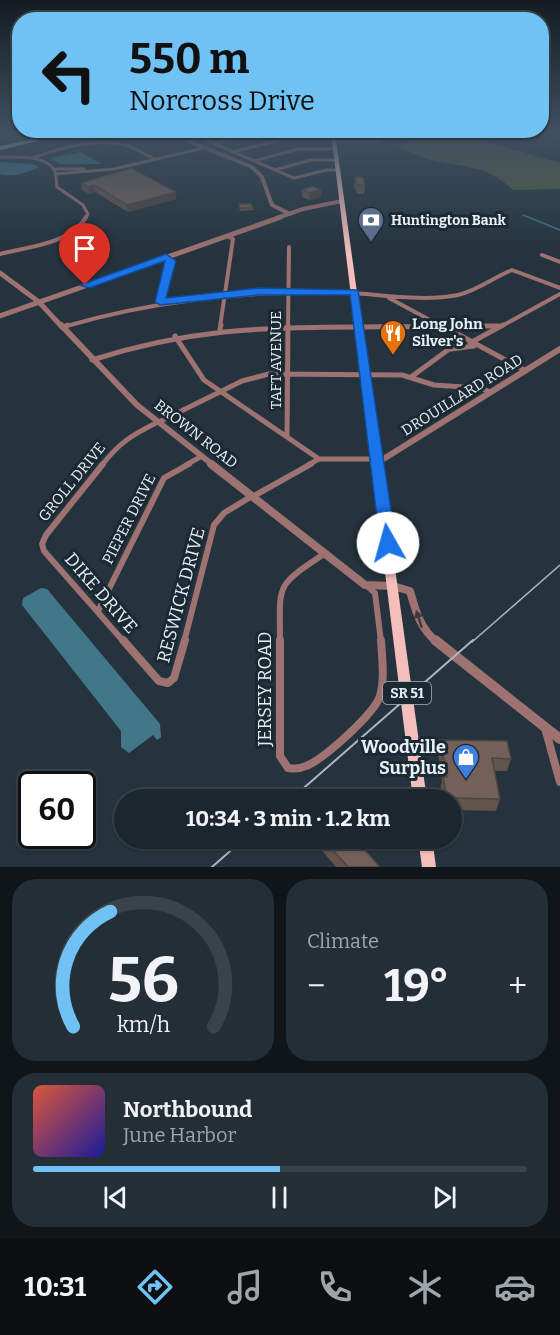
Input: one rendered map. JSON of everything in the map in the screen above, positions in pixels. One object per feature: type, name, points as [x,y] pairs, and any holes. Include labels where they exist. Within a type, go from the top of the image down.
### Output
[{"type":"main road","name":"SR 51","points":[[339,173],[419,789]]},
{"type":"main road","points":[[426,849],[428,866]]},
{"type":"street","points":[[0,256],[70,233],[86,219],[88,213],[85,207],[57,187],[54,173]]},
{"type":"street","points":[[259,173],[263,179],[272,205],[291,214]]},
{"type":"street","points":[[282,173],[296,179],[315,173]]},
{"type":"street","points":[[0,316],[243,230],[321,205],[342,201]]},
{"type":"street","points":[[321,205],[332,205],[344,210]]},
{"type":"street","points":[[220,329],[233,239],[227,236]]},
{"type":"street","name":"TAFT AVENUE","points":[[287,437],[289,247]]},
{"type":"street","points":[[542,255],[560,262]]},
{"type":"street","points":[[160,302],[171,261],[166,257]]},
{"type":"street","points":[[385,296],[461,294],[512,270],[560,288]]},
{"type":"street","name":"BROWN ROAD","points":[[0,273],[39,302],[122,391],[365,585]]},
{"type":"street","points":[[62,327],[112,312],[160,302],[225,294],[372,292],[385,296],[526,371]]},
{"type":"street","points":[[470,343],[560,294]]},
{"type":"street","points":[[92,360],[175,336],[220,329],[288,326],[444,328],[501,326]]},
{"type":"street","points":[[411,377],[449,350],[454,343],[453,334]]},
{"type":"street","points":[[175,336],[203,379],[318,459],[377,461]]},
{"type":"street","points":[[449,350],[478,347]]},
{"type":"street","name":"DROUILLARD ROAD","points":[[377,461],[560,349]]},
{"type":"street","name":"GROLL DRIVE","points":[[42,544],[46,535],[117,446],[128,437],[257,376],[365,374],[411,377],[438,386],[479,388],[491,392]]},
{"type":"street","name":"PIEPER DRIVE","points":[[98,611],[164,478],[202,456]]},
{"type":"street","name":"RESWICK DRIVE","points":[[168,683],[174,678],[177,670],[214,525],[224,513],[318,459]]},
{"type":"street","name":"DIKE DRIVE","points":[[42,544],[44,551],[155,677],[168,683]]},
{"type":"street","name":"JERSEY ROAD","points":[[324,554],[290,576],[280,591],[279,746],[282,761],[288,768],[304,768],[350,731],[374,707],[381,689],[377,597],[365,585]]},
{"type":"street","points":[[365,585],[393,586],[410,591],[422,628],[560,739]]},
{"type":"street","points":[[544,727],[560,782]]},
{"type":"green space","points":[[489,173],[560,173],[560,189],[513,190]]},
{"type":"water","points":[[0,173],[21,173],[11,175]]},
{"type":"water","points":[[41,588],[47,589],[160,724],[161,737],[157,740],[153,735],[129,753],[121,747],[121,731],[22,605],[23,598]]},
{"type":"building","points":[[113,173],[141,173],[176,192],[127,205],[94,185],[88,187],[81,183]]},
{"type":"building","points":[[355,177],[363,177],[365,185],[357,185]]},
{"type":"building","points":[[313,186],[321,190],[310,193],[302,190]]},
{"type":"building","points":[[239,204],[251,204],[253,208],[240,208]]},
{"type":"building","name":"Woodville Surplus","points":[[440,740],[507,741],[511,759],[492,758],[500,799],[462,798],[462,789],[445,789],[443,777],[447,777]]},
{"type":"building","points":[[332,849],[364,849],[379,866],[378,867],[348,867]]},
{"type":"waterway","points":[[523,215],[560,230]]},
{"type":"railway","points":[[472,642],[560,565]]},
{"type":"railway","points":[[303,789],[473,640]]},
{"type":"railway","points":[[212,867],[232,849]]},
{"type":"place","name":"Huntington Bank","points":[[371,243]]},
{"type":"place","name":"Long John Silver's","points":[[393,356]]},
{"type":"place","name":"Woodville Surplus","points":[[466,780]]},
{"type":"route","points":[[85,285],[166,257],[171,261],[160,302],[220,294],[258,292],[355,292],[388,543]]}]
